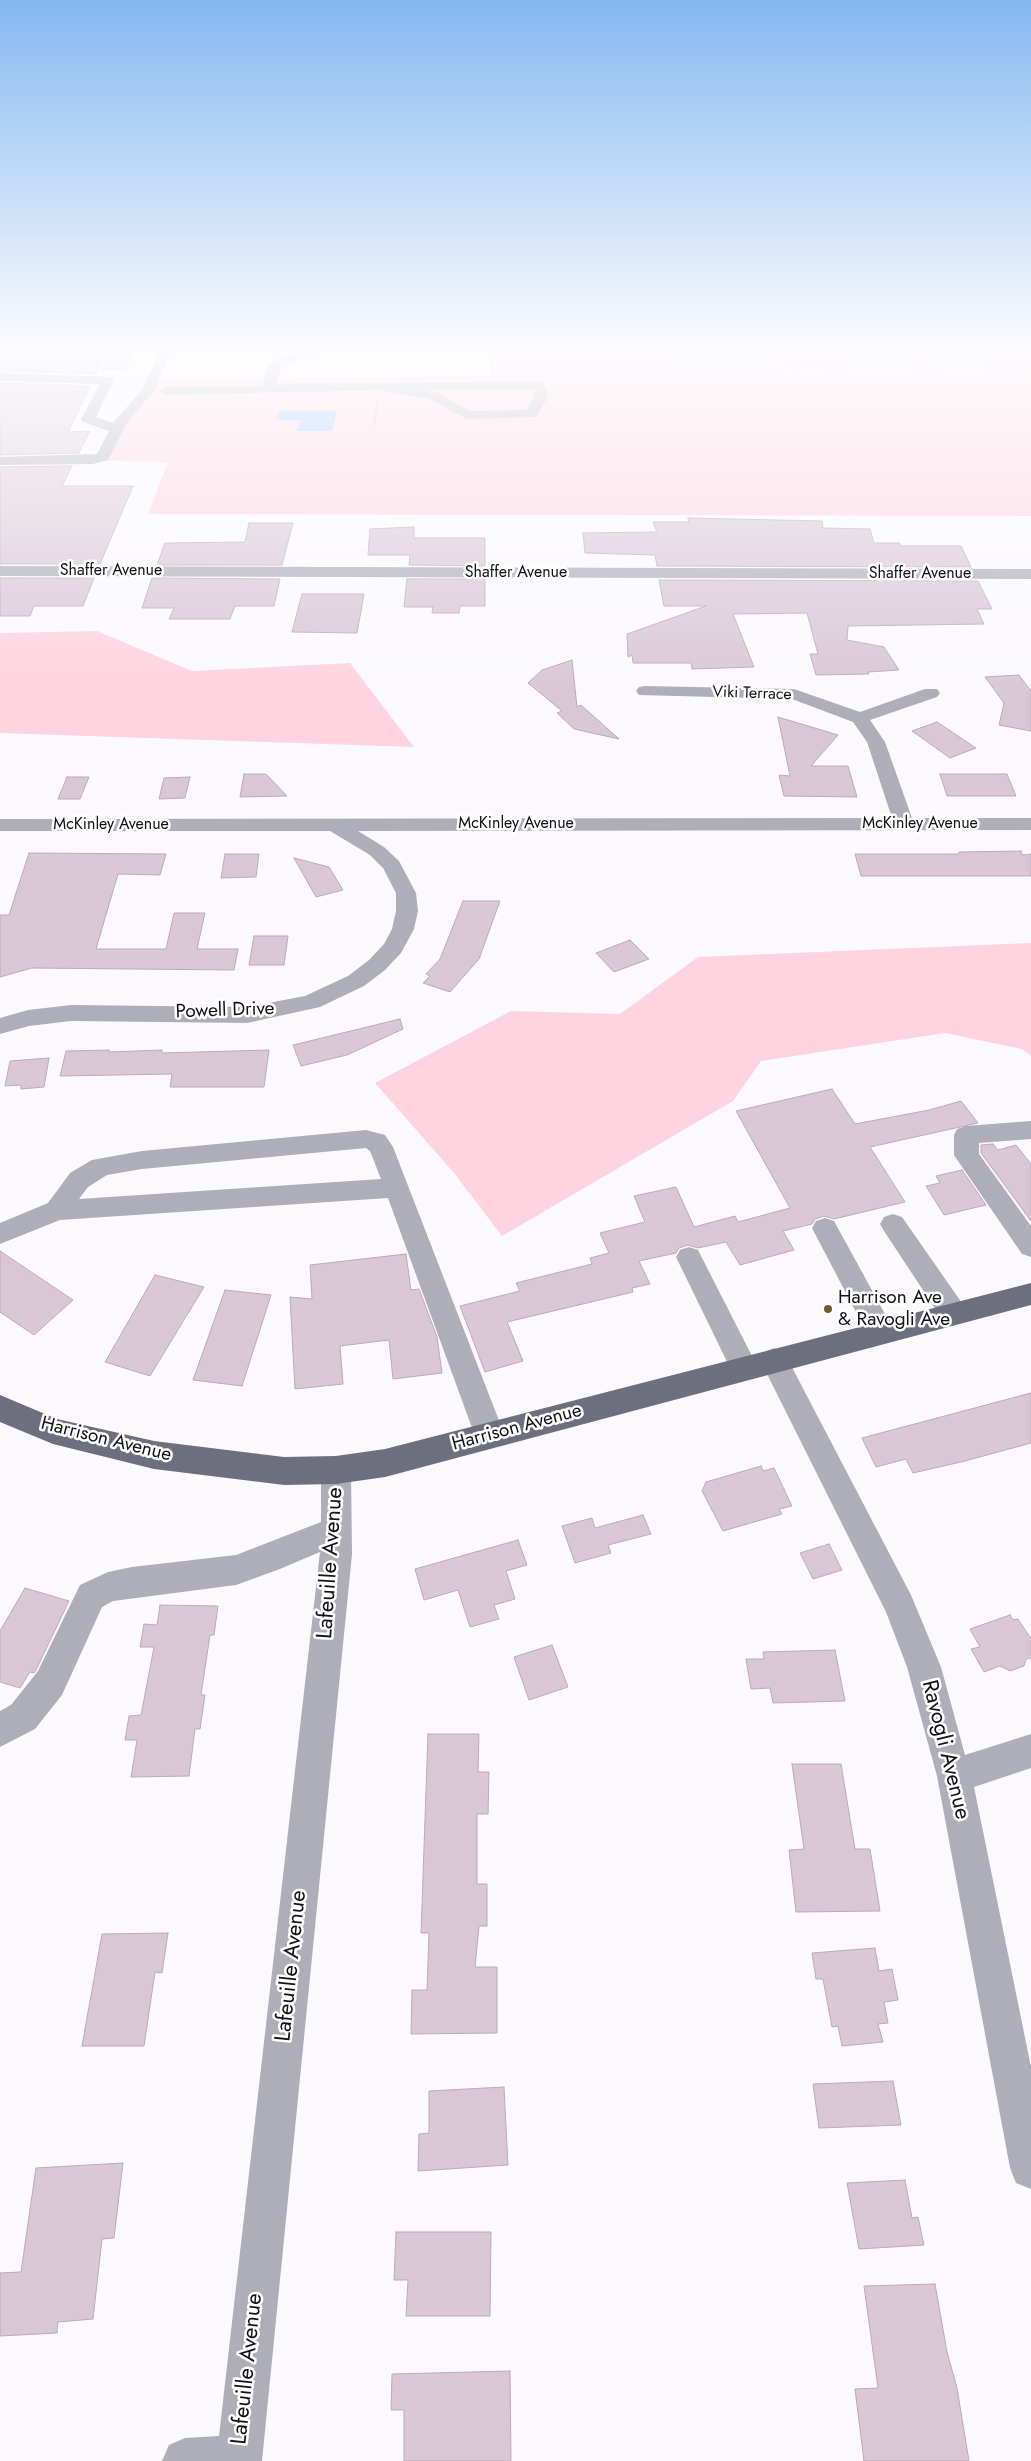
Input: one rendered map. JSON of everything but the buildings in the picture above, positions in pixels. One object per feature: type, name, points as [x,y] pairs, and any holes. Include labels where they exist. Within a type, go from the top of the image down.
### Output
[{"type":"main road","name":"Harrison Avenue","points":[[0,1408],[53,1431],[154,1455],[275,1470],[336,1470],[385,1463],[1031,1294]]},
{"type":"street","name":"Shaffer Avenue","points":[[0,571],[1031,574]]},
{"type":"street","name":"Viki Terrace","points":[[645,691],[794,694],[834,707],[859,718]]},
{"type":"street","points":[[904,824],[876,742],[859,718],[931,693]]},
{"type":"street","name":"McKinley Avenue","points":[[0,825],[1031,824]]},
{"type":"street","name":"Powell Drive","points":[[0,1026],[28,1018],[71,1012],[247,1014],[271,1012],[312,1002],[356,981],[377,965],[393,948],[403,929],[407,911],[406,893],[392,865],[377,851],[335,825]]},
{"type":"street","points":[[1031,1130],[966,1135],[967,1156],[1031,1247]]},
{"type":"street","points":[[57,1210],[79,1180],[101,1168],[142,1160],[366,1139],[376,1142],[381,1147],[397,1188],[490,1436]]},
{"type":"street","points":[[0,1234],[57,1210],[397,1188]]},
{"type":"street","points":[[893,1224],[954,1314]]},
{"type":"street","points":[[825,1228],[881,1332]]},
{"type":"street","name":"Ravogli Avenue","points":[[689,1257],[759,1364],[900,1606],[924,1667],[954,1776],[1031,2168]]},
{"type":"street","name":"Lafeuille Avenue","points":[[239,2459],[336,1554],[336,1470]]},
{"type":"street","points":[[0,1730],[23,1716],[50,1682],[91,1596],[108,1588],[132,1582],[236,1570],[269,1559],[336,1530]]},
{"type":"street","points":[[954,1776],[1031,1751]]},
{"type":"street","points":[[186,2461],[239,2459]]},
{"type":"shaded area","points":[[167,464],[1031,464],[1031,516],[148,514]]},
{"type":"shaded area","points":[[97,631],[192,671],[350,663],[414,747],[0,733],[0,633]]},
{"type":"shaded area","points":[[1031,943],[1031,1056],[1022,1049],[945,1033],[761,1061],[733,1101],[502,1236],[454,1173],[375,1083],[511,1011],[620,1014],[698,957]]},
{"type":"place","name":"Harrison Ave & Ravogli Ave","points":[[828,1309]]}]
